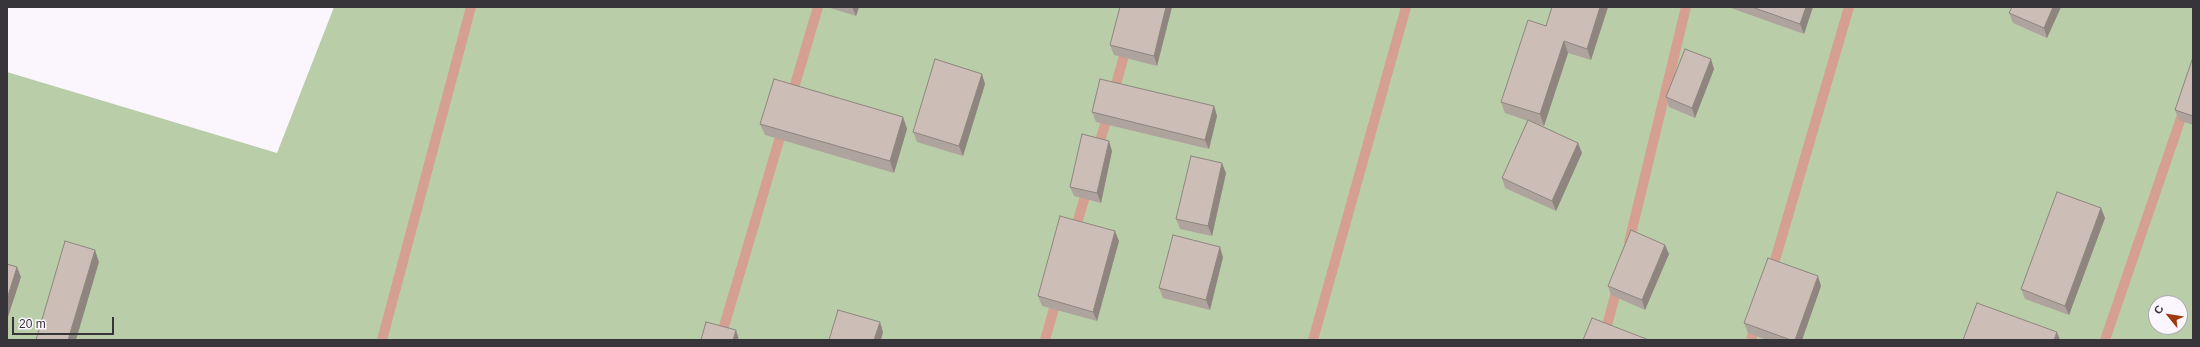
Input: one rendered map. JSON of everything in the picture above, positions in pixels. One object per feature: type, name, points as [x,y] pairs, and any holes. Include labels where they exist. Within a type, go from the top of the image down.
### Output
[{"type":"lane","points":[[382,340],[471,7]]},
{"type":"lane","points":[[789,105],[818,7]]},
{"type":"lane","points":[[1313,340],[1406,7]]},
{"type":"lane","points":[[1626,251],[1686,7]]},
{"type":"lane","points":[[1767,287],[1849,7]]},
{"type":"lane","points":[[1096,158],[1129,37]]},
{"type":"lane","points":[[2105,340],[2193,83]]},
{"type":"lane","points":[[720,340],[785,120]]},
{"type":"lane","points":[[1072,242],[1091,174]]},
{"type":"lane","points":[[1603,340],[1621,274]]},
{"type":"lane","points":[[1045,340],[1060,287]]},
{"type":"lane","points":[[1751,340],[1760,310]]},
{"type":"green space","points":[[334,7],[2193,7],[2193,340],[7,340],[7,72],[277,153]]},
{"type":"building","points":[[1120,7],[1166,7],[1154,56],[1110,45]]},
{"type":"building","points":[[1552,7],[1600,7],[1587,49],[1564,41],[1540,114],[1501,102],[1528,20],[1546,26]]},
{"type":"building","points":[[1752,7],[1806,7],[1800,24]]},
{"type":"building","points":[[2012,7],[2053,7],[2044,28],[2009,13]]},
{"type":"building","points":[[1685,49],[1711,59],[1692,108],[1666,97]]},
{"type":"building","points":[[2193,57],[2193,116],[2175,110]]},
{"type":"building","points":[[935,59],[982,74],[959,146],[913,132]]},
{"type":"building","points":[[774,79],[903,117],[890,161],[760,124]]},
{"type":"building","points":[[1100,79],[1214,106],[1205,140],[1092,112]]},
{"type":"building","points":[[1528,120],[1578,143],[1552,201],[1502,178]]},
{"type":"building","points":[[1082,134],[1109,141],[1097,193],[1070,187]]},
{"type":"building","points":[[1191,156],[1222,163],[1208,226],[1176,219]]},
{"type":"building","points":[[2057,192],[2101,208],[2065,306],[2021,289]]},
{"type":"building","points":[[1060,216],[1115,231],[1093,312],[1038,296]]},
{"type":"building","points":[[1631,230],[1665,245],[1642,300],[1608,286]]},
{"type":"building","points":[[1173,235],[1220,247],[1206,300],[1159,288]]},
{"type":"building","points":[[65,241],[95,250],[68,340],[36,340]]},
{"type":"building","points":[[1768,258],[1818,276],[1795,340],[1791,340],[1744,323]]},
{"type":"building","points":[[7,264],[17,267],[7,299]]},
{"type":"building","points":[[1977,303],[2057,332],[2054,340],[1963,340]]},
{"type":"building","points":[[838,310],[880,322],[874,340],[829,340]]},
{"type":"building","points":[[1592,318],[1649,340],[1583,340]]},
{"type":"building","points":[[706,322],[736,330],[733,340],[701,340]]}]
